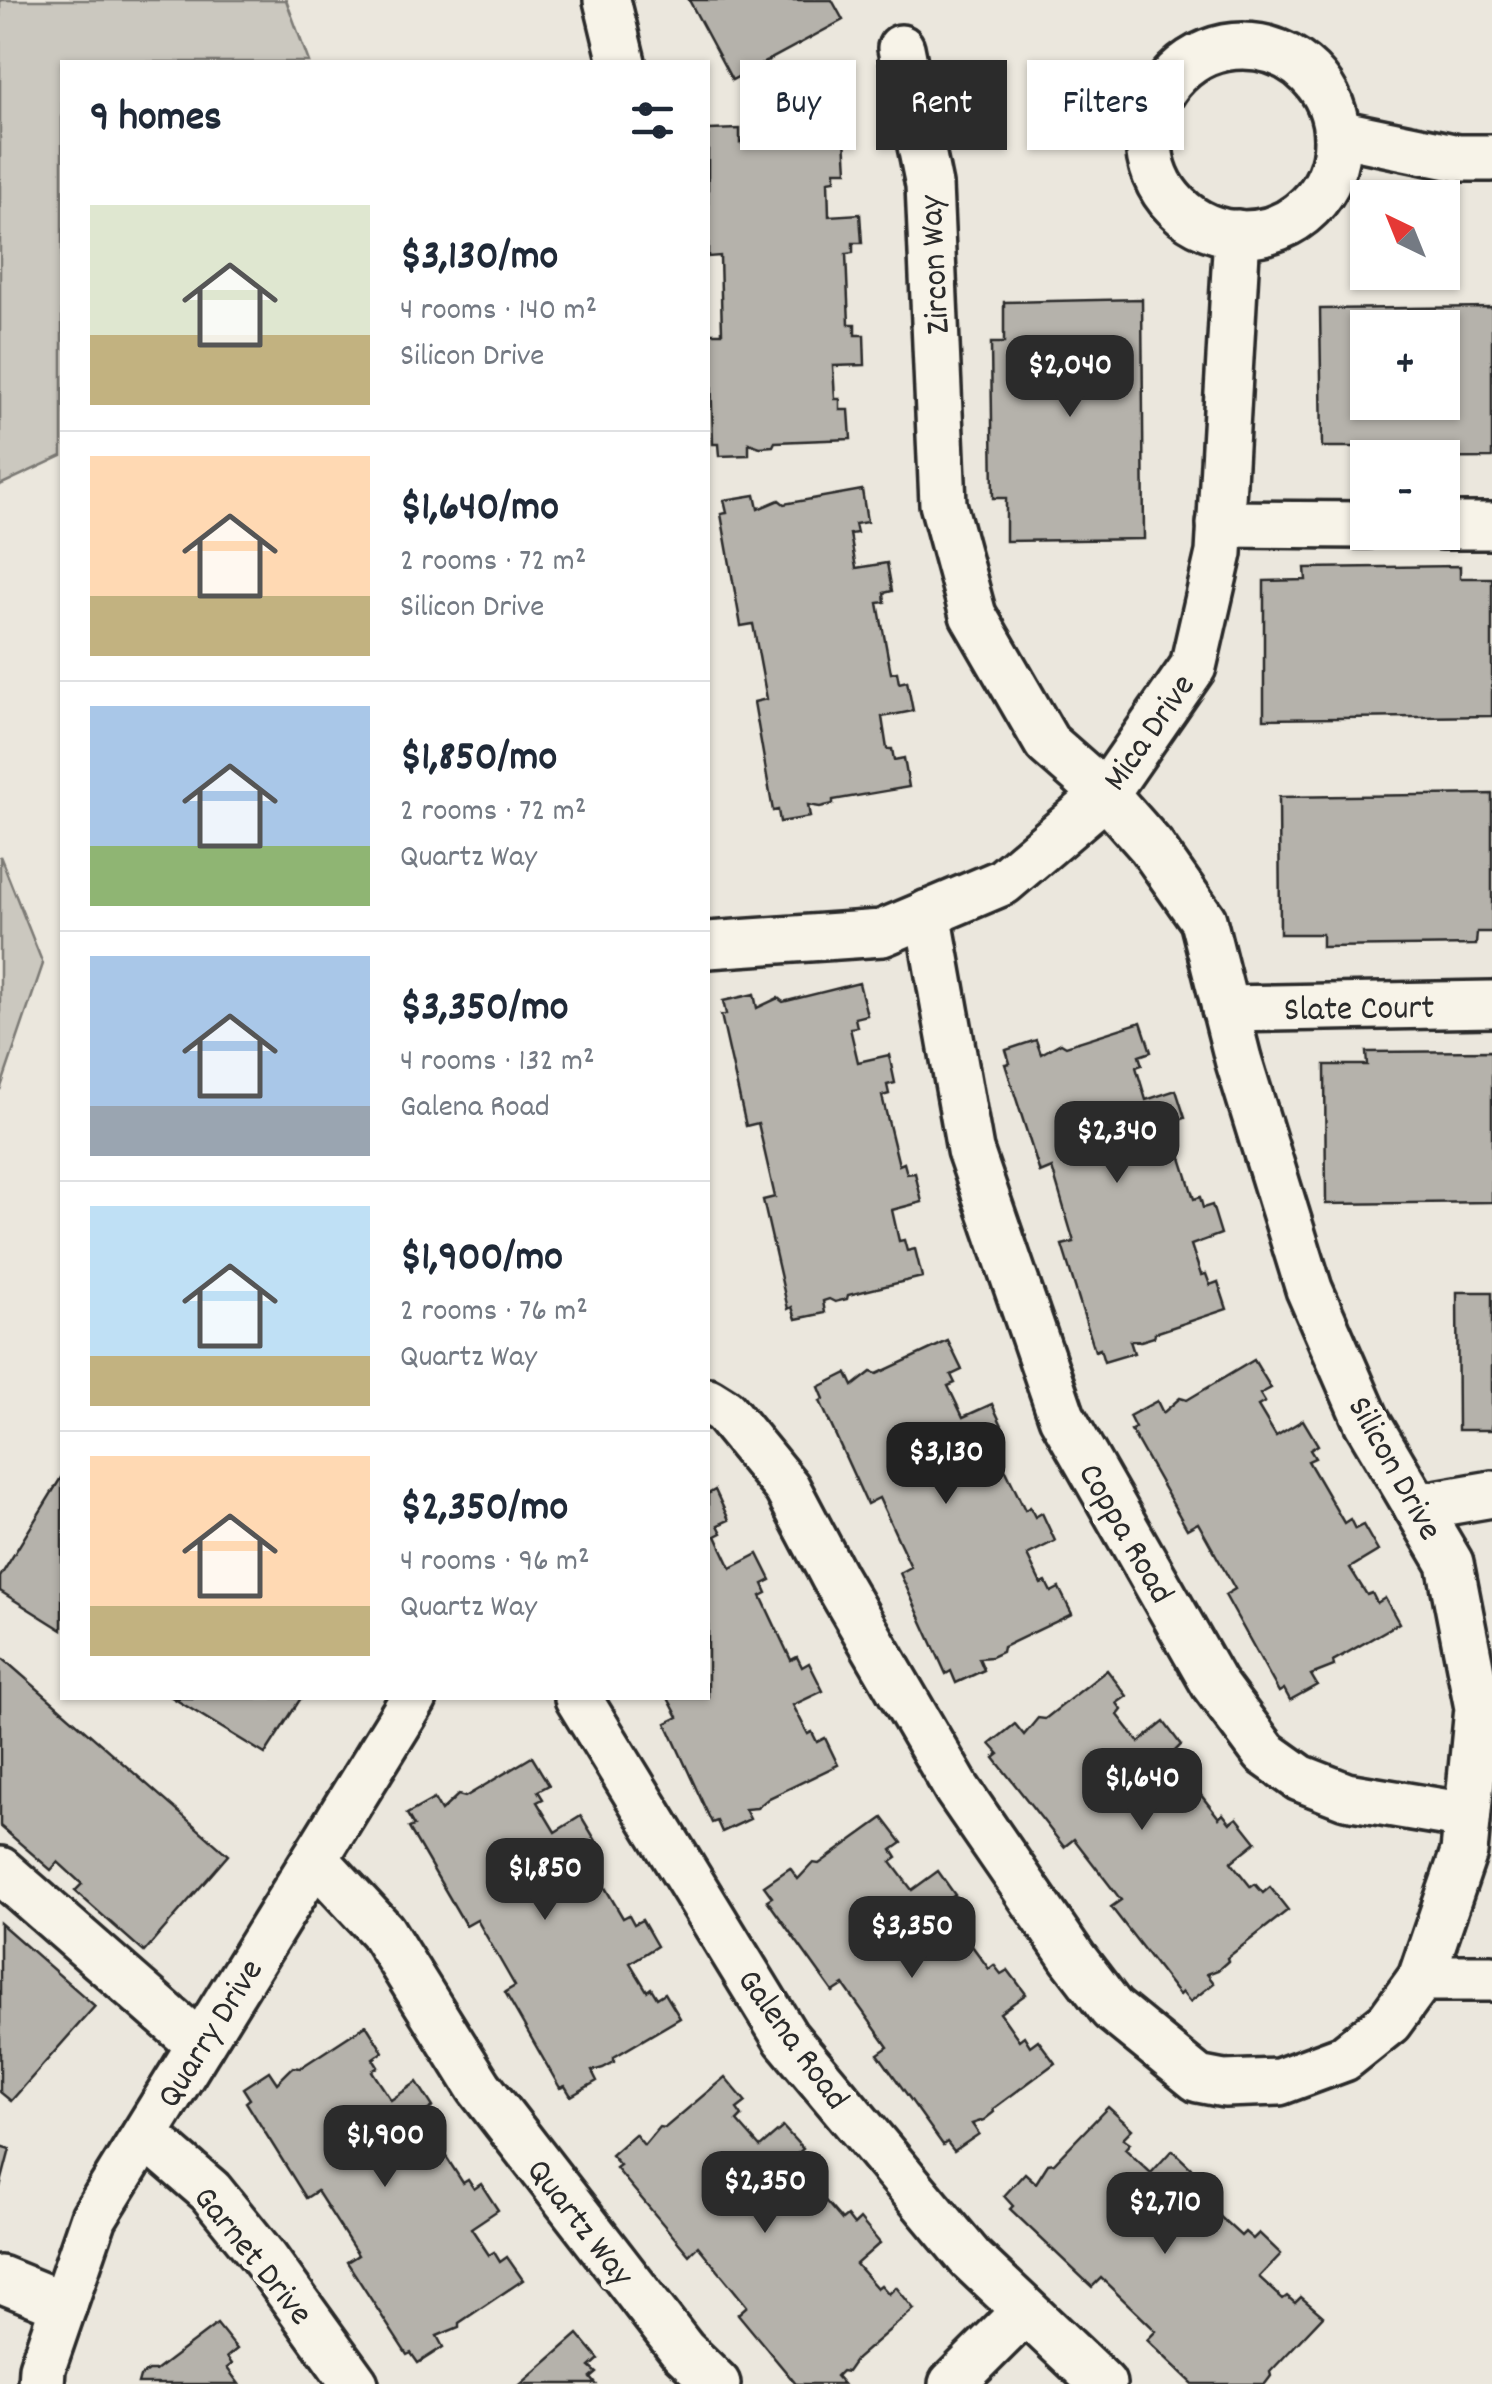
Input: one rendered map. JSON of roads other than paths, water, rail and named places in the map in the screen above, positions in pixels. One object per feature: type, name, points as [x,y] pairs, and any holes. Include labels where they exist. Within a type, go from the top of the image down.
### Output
[{"type":"street","points":[[607,0],[622,60]]},
{"type":"street","points":[[1228,46],[1260,46],[1289,56],[1313,74],[1330,100],[1338,133],[1336,160],[1325,188],[1306,212],[1280,228],[1250,235],[1217,232],[1188,218],[1166,196],[1152,167],[1148,135],[1155,104],[1173,76],[1198,56],[1228,46]]},
{"type":"street","name":"Zircon Way","points":[[901,48],[929,185],[943,504],[972,615],[1047,743],[1105,794]]},
{"type":"street","points":[[1338,133],[1458,158],[1492,158]]},
{"type":"street","name":"Mica Drive","points":[[710,945],[882,933],[1003,882],[1105,794],[1193,667],[1218,554],[1237,233]]},
{"type":"street","points":[[1220,524],[1350,525]]},
{"type":"street","points":[[1460,526],[1492,526]]},
{"type":"street","name":"Silicon Drive","points":[[710,1402],[724,1411],[787,1488],[957,1789],[1112,2010],[1198,2079],[1224,2084],[1279,2082],[1344,2058],[1389,2022],[1421,1978],[1464,1852],[1478,1708],[1450,1562],[1368,1422],[1310,1289],[1225,1008],[1203,920],[1151,846],[1105,794]]},
{"type":"street","name":"Coppa Road","points":[[928,913],[970,1150],[1062,1417],[1214,1684],[1264,1752],[1300,1778],[1346,1796],[1467,1816]]},
{"type":"street","name":"Slate Court","points":[[1225,1008],[1492,1004]]},
{"type":"street","points":[[1417,1507],[1492,1494]]},
{"type":"street","name":"Quarry Drive","points":[[41,2384],[42,2368],[94,2217],[413,1700]]},
{"type":"street","name":"Galena Road","points":[[579,1700],[786,2038],[971,2259],[1103,2384]]},
{"type":"street","name":"Quartz Way","points":[[315,1858],[382,1931],[479,2087],[683,2351],[716,2384]]},
{"type":"street","points":[[0,1870],[200,2045]]},
{"type":"street","points":[[1421,1978],[1492,1978]]},
{"type":"street","name":"Garnet Drive","points":[[144,2134],[210,2191],[265,2258],[355,2384]]},
{"type":"street","points":[[0,2280],[64,2304]]},
{"type":"street","points":[[952,2384],[1026,2311]]}]
